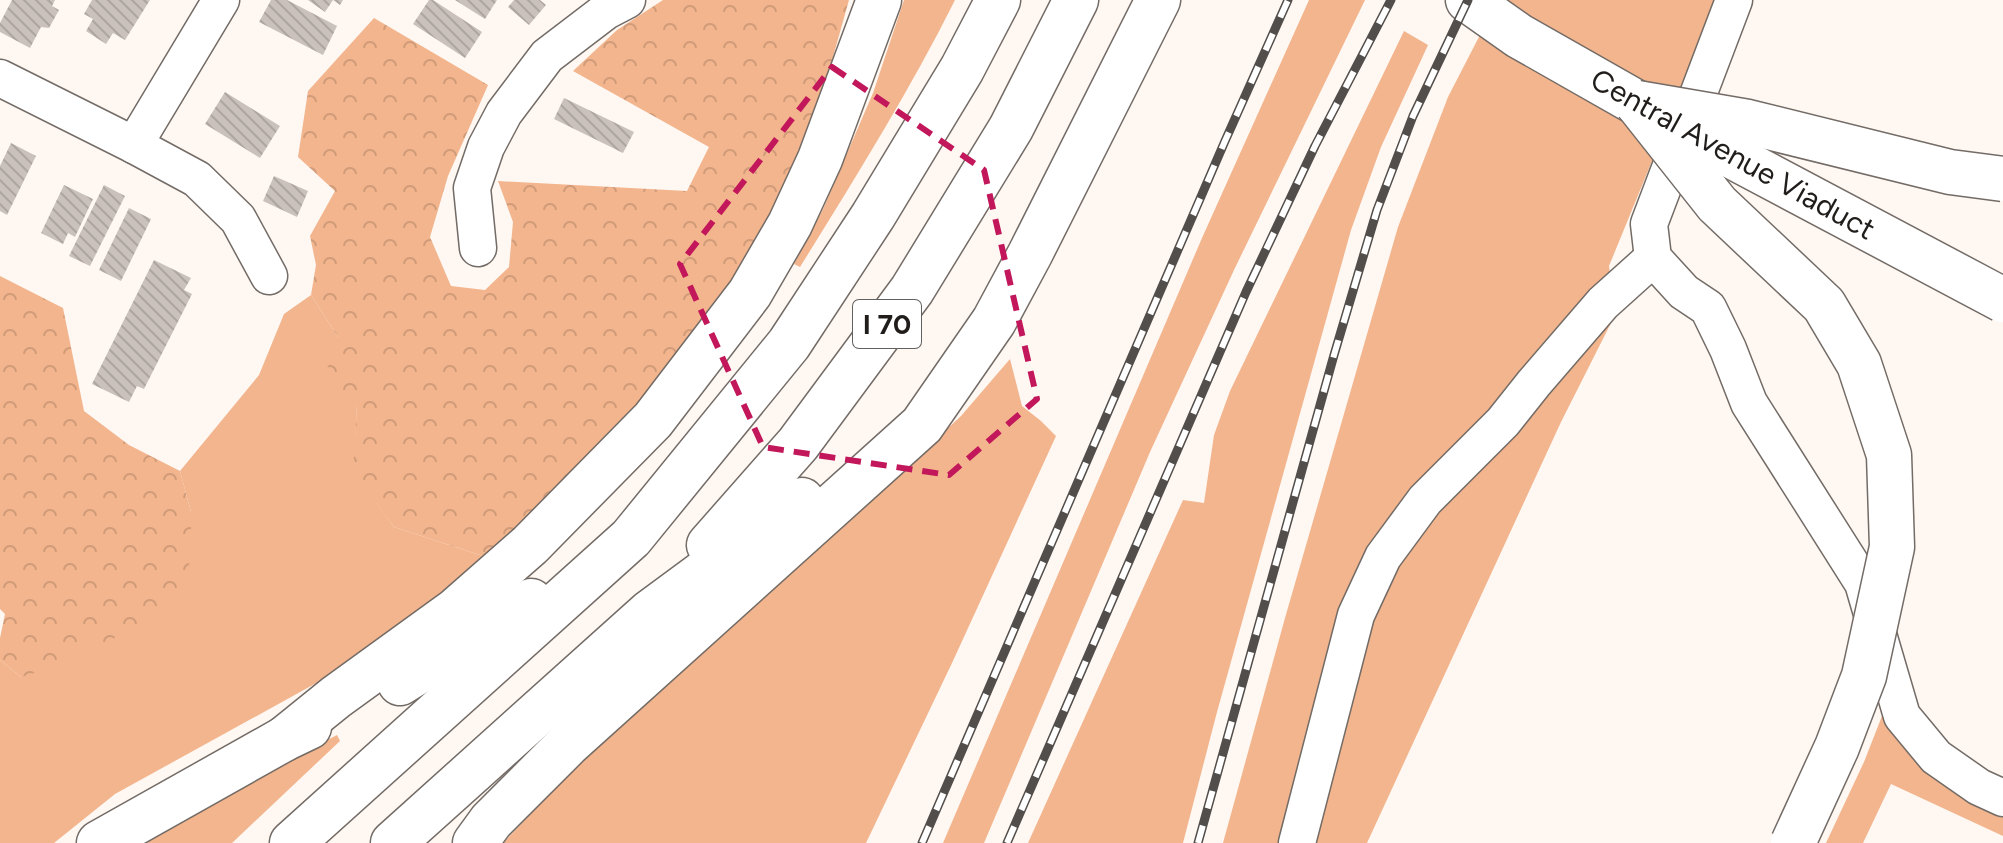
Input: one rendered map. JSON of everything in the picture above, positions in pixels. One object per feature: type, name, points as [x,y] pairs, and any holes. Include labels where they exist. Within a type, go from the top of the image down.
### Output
[{"type":"main road","points":[[284,739],[456,610],[520,555],[653,420],[750,293],[790,224],[820,159],[879,0]]},
{"type":"main road","name":"I 70","points":[[292,843],[631,538],[789,344],[873,216],[946,96],[998,0]]},
{"type":"main road","name":"I 70","points":[[393,843],[649,613],[798,444],[912,290],[1011,128],[1076,0]]},
{"type":"main road","points":[[475,843],[491,821],[568,744],[922,425],[994,321],[1158,0]]},
{"type":"main road","name":"Central Avenue Viaduct","points":[[1468,0],[1519,36],[1726,153],[2003,300]]},
{"type":"main road","points":[[1637,103],[1748,122],[1950,172],[2003,179]]},
{"type":"main road","points":[[1637,103],[1717,204],[1824,305],[1859,364],[1889,455],[1892,547],[1864,676],[1837,747],[1793,843]]},
{"type":"main road","points":[[649,613],[814,490],[994,321]]},
{"type":"main road","points":[[99,843],[284,739],[399,684],[631,538]]},
{"type":"street","points":[[134,145],[221,0]]},
{"type":"street","points":[[478,248],[472,188],[486,147],[504,113],[547,56],[606,11],[627,0]]},
{"type":"street","points":[[1734,0],[1649,224],[1653,258],[1684,292],[1708,308],[1749,403],[1863,583],[1902,716],[1936,757],[1979,787],[2003,798]]},
{"type":"street","points":[[0,78],[197,179],[238,219],[269,276]]},
{"type":"street","points":[[1297,843],[1356,615],[1383,557],[1425,500],[1503,422],[1603,303],[1653,258]]},
{"type":"highlighted area","points":[[832,67],[984,170],[1037,399],[949,475],[763,447],[680,264]]},
{"type":"green space","points":[[663,0],[849,0],[813,128],[778,212],[691,352],[495,560],[394,527],[353,472],[357,405],[322,384],[338,337],[311,295],[316,265],[310,236],[335,191],[298,157],[308,91],[374,18],[488,85],[448,176],[430,237],[451,286],[485,290],[509,267],[513,222],[498,181],[687,191],[709,147],[573,71],[617,30]]},
{"type":"green space","points":[[904,0],[955,0],[900,102],[800,267],[794,264],[823,209],[873,93]]},
{"type":"green space","points":[[1309,0],[1365,0],[1150,452],[984,843],[943,843],[1202,238]]},
{"type":"green space","points":[[1498,0],[1718,0],[1609,266],[1615,315],[1561,422],[1367,843],[1223,843],[1398,227],[1448,97]]},
{"type":"green space","points":[[1404,31],[1428,45],[1381,147],[1351,230],[1183,843],[1028,843],[1183,500],[1204,503],[1214,435],[1230,391]]},
{"type":"green space","points":[[0,276],[63,308],[84,411],[129,445],[180,471],[191,512],[191,560],[176,593],[140,625],[61,665],[21,677],[0,660],[5,614],[0,609]]},
{"type":"green space","points":[[311,295],[338,337],[357,405],[354,472],[394,527],[495,560],[388,639],[320,681],[115,794],[54,843],[0,843],[0,660],[21,677],[191,512],[180,471],[259,375],[284,314]]},
{"type":"green space","points":[[1010,359],[1022,406],[1056,436],[866,843],[503,843],[571,771],[961,416]]},
{"type":"green space","points":[[1882,716],[1918,755],[2003,812],[2003,836],[1891,784],[1863,843],[1826,843]]},
{"type":"green space","points":[[337,735],[340,741],[232,843],[143,843],[187,814]]},
{"type":"building","points":[[12,0],[55,0],[52,6],[59,10],[49,28],[41,27],[30,48],[0,32],[0,23]]},
{"type":"building","points":[[92,0],[150,0],[125,40],[113,33],[106,44],[86,31],[93,19],[84,14]]},
{"type":"building","points":[[271,0],[287,0],[337,26],[323,55],[259,22]]},
{"type":"building","points":[[308,0],[333,0],[325,12]]},
{"type":"building","points":[[429,0],[482,32],[465,58],[413,24]]},
{"type":"building","points":[[455,0],[497,0],[485,19]]},
{"type":"building","points":[[514,0],[540,0],[546,5],[529,25],[508,7]]},
{"type":"building","points":[[225,92],[280,126],[260,158],[205,124]]},
{"type":"building","points":[[564,98],[634,132],[623,153],[554,119]]},
{"type":"building","points":[[11,143],[36,156],[7,215],[0,211],[0,166]]},
{"type":"building","points":[[274,176],[308,191],[297,217],[263,201]]},
{"type":"building","points":[[64,185],[93,199],[75,237],[68,233],[63,244],[41,233]]},
{"type":"building","points":[[104,185],[125,196],[90,266],[69,256]]},
{"type":"building","points":[[129,208],[151,219],[121,281],[99,270]]},
{"type":"building","points":[[154,260],[191,278],[184,290],[192,294],[144,389],[137,386],[129,402],[92,384]]},
{"type":"railway","points":[[922,843],[1288,0]]},
{"type":"railway","points":[[1007,843],[1246,292],[1315,146],[1391,0]]},
{"type":"railway","points":[[1198,843],[1377,210],[1413,116],[1468,0]]}]
